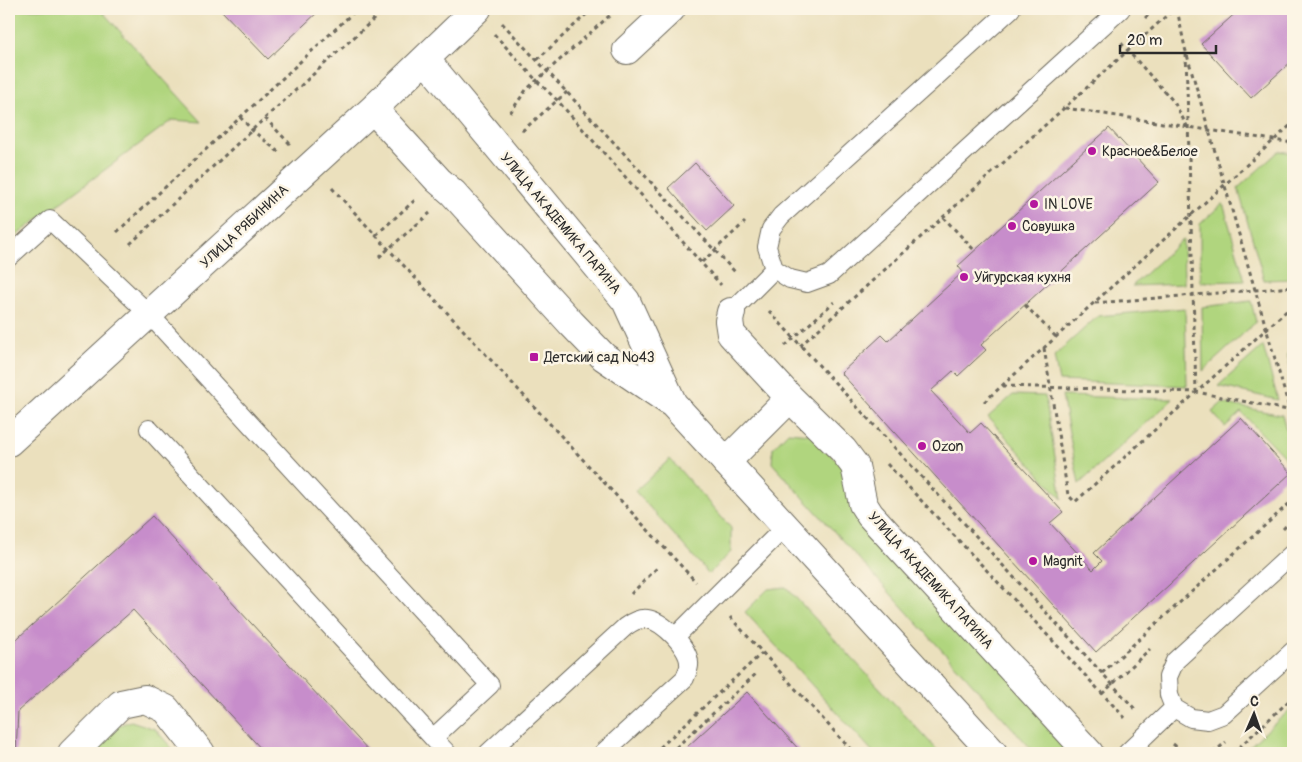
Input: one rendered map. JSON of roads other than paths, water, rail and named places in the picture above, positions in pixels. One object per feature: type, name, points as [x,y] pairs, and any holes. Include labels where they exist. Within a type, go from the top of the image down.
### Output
[{"type":"street","points":[[627,50],[671,9]]},
{"type":"street","name":"УЛИЦА РЯБИНИНА","points":[[9,442],[373,109],[476,10]]},
{"type":"street","name":"УЛИЦА АКАДЕМИКА ПАРИНА","points":[[425,59],[626,302],[672,404]]},
{"type":"street","name":"УЛИЦА АКАДЕМИКА ПАРИНА","points":[[373,109],[604,357],[672,404],[993,753]]},
{"type":"street","name":"УЛИЦА АКАДЕМИКА ПАРИНА","points":[[731,312],[729,321],[731,334],[790,398],[843,450],[855,466],[863,504],[870,515],[1089,753]]},
{"type":"street","points":[[726,462],[790,398]]},
{"type":"street","points":[[72,753],[120,704],[145,699],[166,709],[201,753]]},
{"type":"lane","points":[[1010,9],[781,216],[771,229],[767,247],[774,269],[790,279],[807,282],[829,275],[1121,9]]},
{"type":"lane","points":[[9,258],[50,220],[149,314],[490,685],[433,738]]},
{"type":"lane","points":[[731,312],[774,269]]},
{"type":"lane","points":[[149,429],[447,753]]},
{"type":"lane","points":[[675,638],[785,527]]},
{"type":"lane","points":[[1293,552],[1175,661],[1168,677],[1169,695],[1174,708],[1191,718],[1208,720],[1224,714],[1293,651]]},
{"type":"lane","points":[[488,753],[626,627],[635,620],[648,619],[662,626],[675,638],[687,652],[690,664],[685,678],[603,753]]},
{"type":"lane","points":[[1127,753],[1174,708]]},
{"type":"place","name":"Красное&Белое","points":[[1092,151]]},
{"type":"place","name":"IN LOVE","points":[[1034,204]]},
{"type":"place","name":"Совушка","points":[[1012,226]]},
{"type":"place","name":"Уйгурская кухня","points":[[964,277]]},
{"type":"place","name":"Детский сад №43","points":[[534,357]]},
{"type":"place","name":"Ozon","points":[[922,446]]},
{"type":"place","name":"Magnit","points":[[1033,561]]}]
